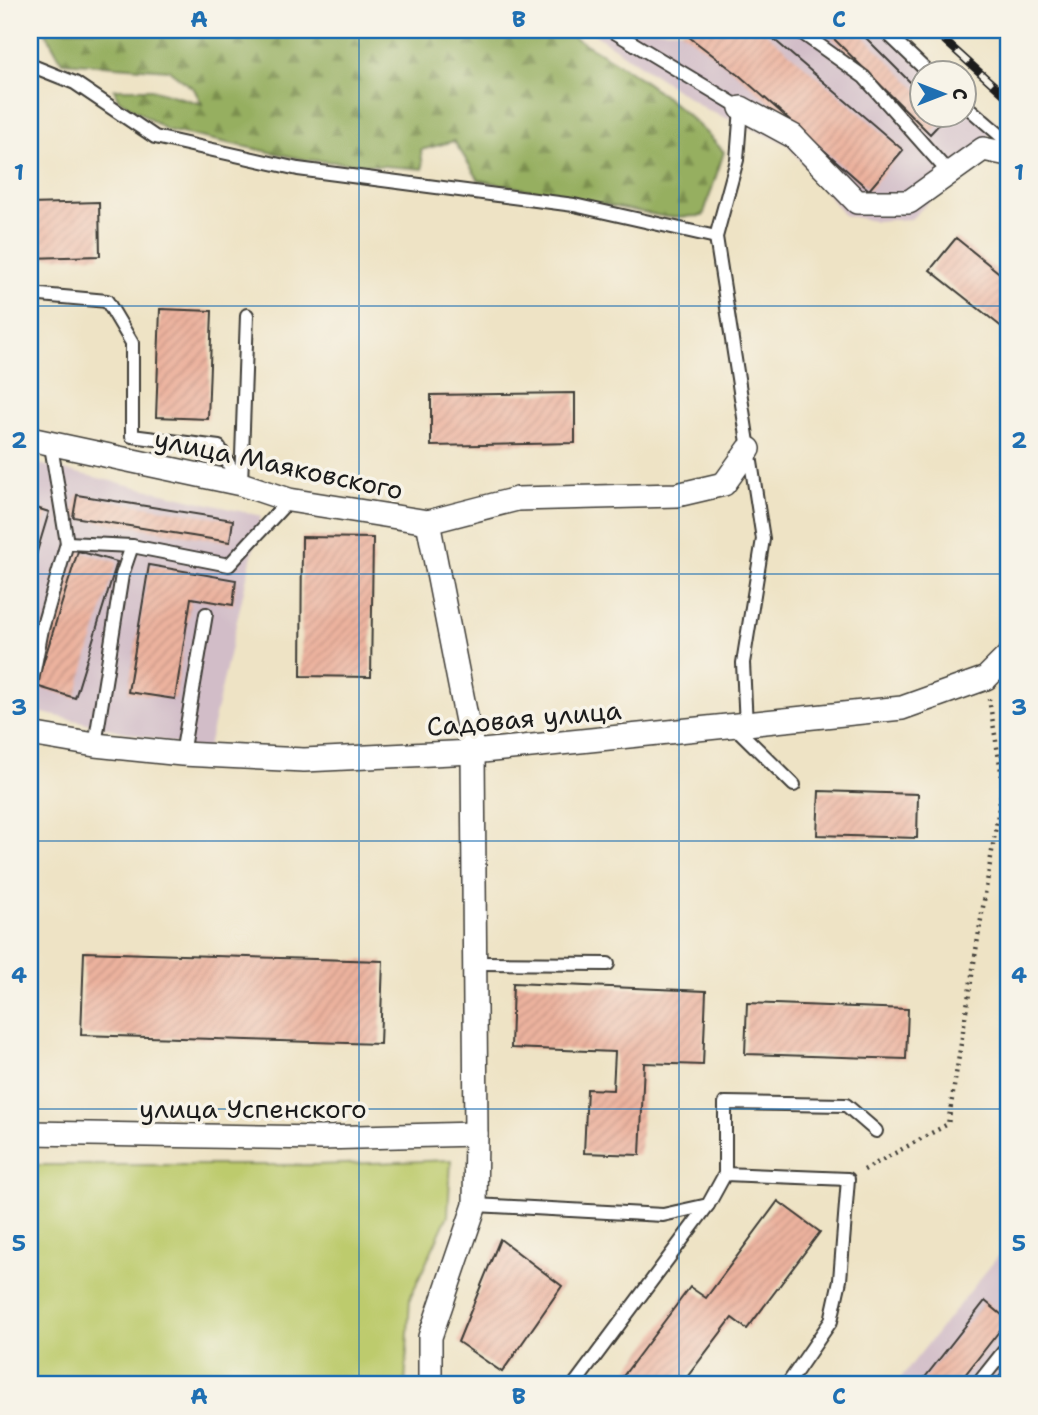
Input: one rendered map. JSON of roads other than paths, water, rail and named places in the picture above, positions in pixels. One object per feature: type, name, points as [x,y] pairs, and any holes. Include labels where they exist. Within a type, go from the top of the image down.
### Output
[{"type":"street","points":[[741,108],[793,136],[857,202],[909,202],[983,149],[1008,154]]},
{"type":"street","name":"улица Маяковского","points":[[40,443],[241,484],[289,500],[429,522],[517,499],[677,495],[724,484],[749,449]]},
{"type":"street","points":[[429,522],[473,752],[476,1134],[475,1205],[430,1337],[430,1385]]},
{"type":"street","name":"Садовая улица","points":[[30,734],[95,745],[182,754],[304,760],[473,752],[902,708],[986,678],[1008,656]]},
{"type":"street","name":"улица Успенского","points":[[30,1133],[320,1138],[476,1134]]},
{"type":"lane","points":[[611,30],[741,108],[737,160],[716,237],[763,539],[743,663],[740,726],[794,785]]},
{"type":"lane","points":[[797,30],[864,77],[948,173]]},
{"type":"lane","points":[[884,30],[915,60]]},
{"type":"lane","points":[[30,65],[75,83],[155,137],[298,169],[574,205],[716,237]]},
{"type":"lane","points":[[978,116],[1008,142]]},
{"type":"lane","points":[[30,294],[107,301],[132,343],[132,436],[219,447],[241,484]]},
{"type":"lane","points":[[241,484],[247,315]]},
{"type":"lane","points":[[30,691],[42,629],[67,542],[40,443]]},
{"type":"lane","points":[[67,542],[132,547],[229,565],[289,500]]},
{"type":"lane","points":[[95,745],[122,575],[132,547]]},
{"type":"lane","points":[[182,754],[206,614]]},
{"type":"lane","points":[[473,963],[608,964]]},
{"type":"lane","points":[[573,1385],[708,1205],[725,1174],[725,1103],[846,1105],[876,1131]]},
{"type":"lane","points":[[725,1174],[848,1179],[841,1280],[831,1321],[787,1385]]},
{"type":"lane","points":[[475,1205],[663,1215],[708,1205]]},
{"type":"lane","points":[[976,1385],[1008,1346]]},
{"type":"railway","points":[[933,30],[1008,98]]}]
